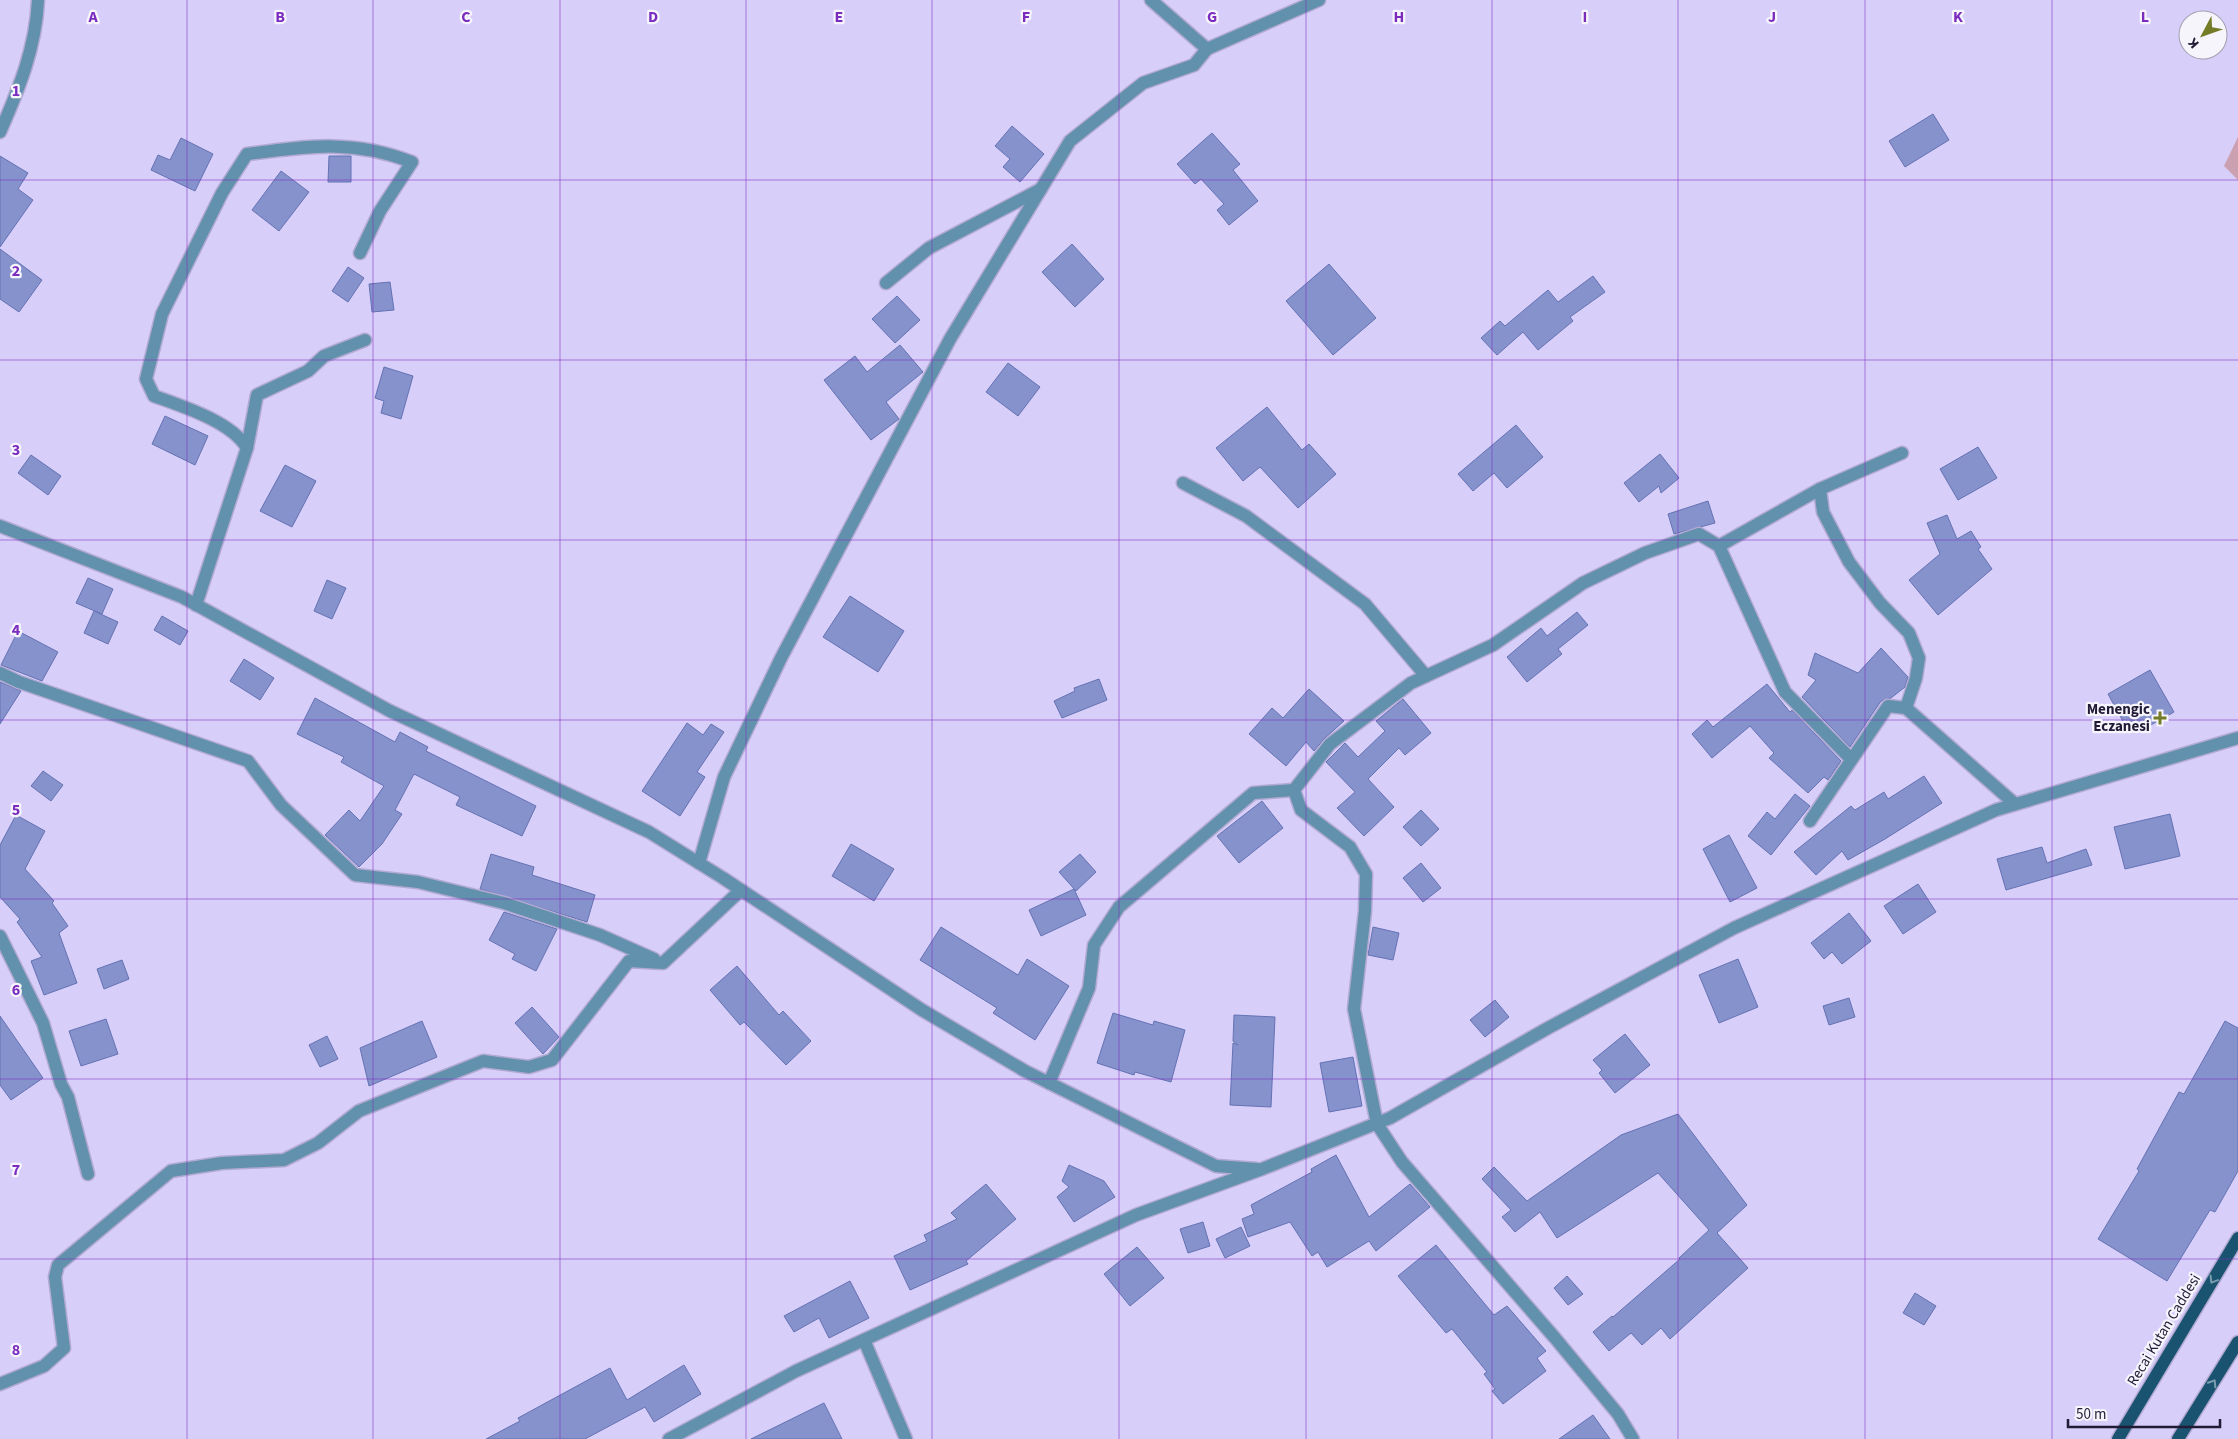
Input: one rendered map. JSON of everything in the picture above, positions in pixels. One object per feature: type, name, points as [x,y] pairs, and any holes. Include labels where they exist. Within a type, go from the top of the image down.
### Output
[{"type":"main road","name":"Recai Kutan Caddesi","points":[[2118,1439],[2238,1238]]},
{"type":"main road","points":[[2178,1439],[2238,1342]]},
{"type":"street","points":[[0,132],[22,83],[37,25],[38,0]]},
{"type":"street","points":[[1151,0],[1208,48]]},
{"type":"street","points":[[699,863],[724,777],[781,658],[950,339],[1070,141],[1142,84],[1194,65],[1208,48],[1319,0]]},
{"type":"street","points":[[246,448],[240,437],[209,418],[154,396],[146,379],[162,314],[222,193],[247,154],[330,145],[387,152],[412,162],[380,211],[360,254]]},
{"type":"street","points":[[886,283],[929,248],[1041,189]]},
{"type":"street","points":[[196,605],[246,448],[257,395],[308,371],[324,356],[365,340]]},
{"type":"street","points":[[1719,546],[1820,489],[1902,453]]},
{"type":"street","points":[[1183,483],[1246,516],[1364,604],[1426,676]]},
{"type":"street","points":[[1820,489],[1823,512],[1849,562],[1880,603],[1909,633],[1919,658],[1916,678],[1906,708]]},
{"type":"street","points":[[0,526],[196,605],[390,711],[649,832],[741,890],[922,1010],[1049,1083],[1216,1166],[1262,1169]]},
{"type":"street","points":[[1049,1083],[1089,988],[1094,945],[1119,908],[1253,793],[1294,790],[1330,744],[1411,683],[1493,644],[1583,582],[1645,553],[1699,534],[1719,546],[1785,692],[1851,759]]},
{"type":"street","points":[[0,673],[19,682],[248,761],[281,805],[355,875],[418,882],[504,903],[600,934],[663,964]]},
{"type":"street","points":[[1810,821],[1888,706],[1906,708],[2015,804]]},
{"type":"street","points":[[669,1439],[796,1372],[1136,1215],[1377,1124],[1548,1028],[1734,928],[1987,814],[2238,738]]},
{"type":"street","points":[[1294,790],[1301,810],[1350,847],[1366,874],[1365,911],[1354,1009],[1377,1124],[1402,1162],[1562,1346],[1618,1414],[1632,1439]]},
{"type":"street","points":[[0,1384],[44,1366],[64,1348],[55,1278],[58,1265],[171,1171],[222,1163],[284,1160],[318,1143],[359,1111],[483,1061],[529,1067],[552,1060],[629,961],[663,964],[741,890]]},
{"type":"street","points":[[0,936],[43,1023],[61,1084],[68,1097],[88,1174]]},
{"type":"street","points":[[864,1340],[906,1439]]},
{"type":"shaded area","points":[[2238,137],[2238,180],[2224,166]]},
{"type":"building","points":[[1933,114],[1949,140],[1905,167],[1889,141]]},
{"type":"building","points":[[1012,126],[1044,154],[1020,182],[1003,167],[1010,159],[995,146]]},
{"type":"building","points":[[1212,133],[1240,164],[1233,170],[1258,201],[1229,225],[1217,210],[1224,204],[1201,179],[1195,184],[1177,164]]},
{"type":"building","points":[[181,138],[213,154],[195,191],[151,170],[158,155],[170,160]]},
{"type":"building","points":[[0,156],[28,173],[18,189],[33,200],[0,247]]},
{"type":"building","points":[[329,156],[351,156],[351,182],[328,182]]},
{"type":"building","points":[[281,171],[309,192],[279,231],[252,210]]},
{"type":"building","points":[[1072,244],[1104,279],[1075,307],[1042,272]]},
{"type":"building","points":[[0,249],[42,280],[19,312],[0,299]]},
{"type":"building","points":[[1329,264],[1376,318],[1333,355],[1286,301]]},
{"type":"building","points":[[348,267],[364,278],[348,302],[332,291]]},
{"type":"building","points":[[1593,276],[1605,292],[1570,317],[1573,321],[1538,350],[1523,332],[1497,355],[1481,338],[1500,321],[1505,326],[1548,290],[1558,302]]},
{"type":"building","points":[[390,282],[394,310],[372,312],[369,284]]},
{"type":"building","points":[[897,296],[920,320],[895,343],[872,319]]},
{"type":"building","points":[[900,345],[923,372],[886,402],[899,419],[871,440],[824,380],[855,356],[867,372]]},
{"type":"building","points":[[1008,363],[1040,387],[1018,416],[986,392]]},
{"type":"building","points":[[384,367],[413,376],[401,419],[381,413],[384,401],[375,398]]},
{"type":"building","points":[[1267,407],[1302,450],[1309,444],[1336,474],[1298,508],[1260,467],[1243,481],[1216,448]]},
{"type":"building","points":[[165,416],[208,436],[195,465],[152,444]]},
{"type":"building","points":[[1516,425],[1543,457],[1507,488],[1494,473],[1473,491],[1458,474]]},
{"type":"building","points":[[1978,447],[1997,478],[1958,500],[1940,469]]},
{"type":"building","points":[[1660,454],[1679,478],[1661,493],[1659,486],[1639,502],[1624,483]]},
{"type":"building","points":[[31,455],[61,476],[48,495],[18,473]]},
{"type":"building","points":[[285,465],[316,481],[292,527],[260,511]]},
{"type":"building","points":[[1708,501],[1715,523],[1674,534],[1668,514]]},
{"type":"building","points":[[1947,515],[1957,539],[1971,531],[1981,547],[1978,549],[1992,569],[1938,615],[1909,580],[1940,554],[1927,523]]},
{"type":"building","points":[[88,578],[113,589],[102,614],[76,603]]},
{"type":"building","points":[[327,580],[346,588],[332,619],[314,611]]},
{"type":"building","points":[[850,596],[904,631],[878,672],[823,637]]},
{"type":"building","points":[[94,611],[118,622],[108,644],[84,633]]},
{"type":"building","points":[[1577,612],[1588,625],[1558,649],[1562,654],[1527,682],[1507,657],[1541,628],[1547,636]]},
{"type":"building","points":[[162,616],[188,631],[180,645],[154,630]]},
{"type":"building","points":[[18,631],[58,652],[42,681],[1,665]]},
{"type":"building","points":[[1881,648],[1908,677],[1905,687],[1891,698],[1881,701],[1850,747],[1802,697],[1816,680],[1808,675],[1815,653],[1858,673]]},
{"type":"building","points":[[244,659],[274,678],[260,700],[230,681]]},
{"type":"building","points":[[2150,670],[2174,712],[2140,731],[2134,720],[2125,725],[2108,694]]},
{"type":"building","points":[[1099,679],[1107,700],[1062,718],[1054,701],[1075,691],[1074,688]]},
{"type":"building","points":[[0,682],[21,691],[0,724]]},
{"type":"building","points":[[1767,684],[1790,712],[1792,710],[1841,761],[1828,780],[1824,777],[1808,793],[1769,758],[1774,753],[1750,726],[1712,758],[1692,734],[1707,720],[1713,727]]},
{"type":"building","points":[[1309,689],[1344,721],[1314,751],[1306,742],[1286,766],[1249,734],[1272,708],[1283,718]]},
{"type":"building","points":[[315,698],[395,742],[400,732],[428,747],[426,751],[536,806],[522,836],[456,805],[460,797],[414,774],[395,810],[402,814],[382,844],[359,867],[325,835],[349,810],[360,821],[384,786],[341,762],[344,757],[297,734]]},
{"type":"building","points":[[1403,699],[1431,733],[1405,755],[1399,748],[1368,779],[1394,807],[1364,836],[1337,808],[1355,792],[1326,762],[1345,743],[1358,757],[1385,731],[1376,721]]},
{"type":"building","points":[[687,723],[703,735],[711,724],[724,732],[697,772],[705,777],[680,816],[642,791]]},
{"type":"building","points":[[43,771],[63,785],[51,801],[31,786]]},
{"type":"building","points":[[1924,776],[1942,803],[1885,839],[1848,860],[1842,851],[1816,875],[1794,852],[1851,806],[1855,810],[1884,792],[1888,799]]},
{"type":"building","points":[[1795,794],[1810,806],[1771,855],[1748,836],[1767,812],[1775,819]]},
{"type":"building","points":[[1262,801],[1283,828],[1239,863],[1217,836]]},
{"type":"building","points":[[1421,810],[1439,829],[1421,846],[1403,827]]},
{"type":"building","points":[[2170,814],[2180,856],[2125,869],[2114,827]]},
{"type":"building","points":[[16,815],[45,831],[25,869],[54,901],[52,903],[68,926],[59,933],[77,983],[44,995],[31,961],[42,957],[17,922],[20,919],[0,897],[0,845]]},
{"type":"building","points":[[1729,835],[1757,888],[1730,902],[1703,849]]},
{"type":"building","points":[[851,844],[894,869],[874,901],[832,876]]},
{"type":"building","points":[[2042,847],[2047,863],[2086,849],[2092,865],[2006,890],[1997,859]]},
{"type":"building","points":[[491,854],[534,867],[532,875],[595,895],[587,922],[480,889]]},
{"type":"building","points":[[1080,854],[1096,872],[1076,891],[1059,872]]},
{"type":"building","points":[[1421,863],[1441,888],[1423,902],[1403,878]]},
{"type":"building","points":[[1918,884],[1936,912],[1903,934],[1884,906]]},
{"type":"building","points":[[1074,889],[1086,915],[1041,936],[1029,910]]},
{"type":"building","points":[[504,912],[557,929],[536,971],[512,959],[515,954],[489,940]]},
{"type":"building","points":[[1849,913],[1871,941],[1842,964],[1832,952],[1824,959],[1811,943]]},
{"type":"building","points":[[941,927],[1018,975],[1027,959],[1069,986],[1035,1040],[993,1013],[997,1008],[920,960]]},
{"type":"building","points":[[1373,927],[1399,933],[1393,960],[1368,955]]},
{"type":"building","points":[[1738,959],[1758,1007],[1719,1023],[1699,975]]},
{"type":"building","points":[[122,960],[129,979],[104,989],[97,969]]},
{"type":"building","points":[[737,966],[779,1015],[783,1011],[811,1041],[786,1065],[744,1022],[740,1025],[710,990]]},
{"type":"building","points":[[1849,998],[1855,1017],[1829,1025],[1823,1006]]},
{"type":"building","points":[[1495,1000],[1509,1017],[1485,1037],[1470,1020]]},
{"type":"building","points":[[532,1007],[559,1037],[543,1054],[515,1023]]},
{"type":"building","points":[[1113,1013],[1153,1025],[1154,1021],[1185,1030],[1171,1082],[1135,1072],[1134,1075],[1097,1063]]},
{"type":"building","points":[[1234,1015],[1275,1017],[1271,1107],[1230,1105],[1233,1043],[1238,1045],[1233,1041]]},
{"type":"building","points":[[0,1016],[43,1078],[11,1100],[0,1085]]},
{"type":"building","points":[[106,1019],[118,1054],[81,1066],[69,1031]]},
{"type":"building","points":[[422,1021],[437,1057],[369,1086],[360,1048]]},
{"type":"building","points":[[2225,1021],[2238,1028],[2238,1171],[2215,1212],[2210,1210],[2167,1281],[2098,1239],[2139,1171],[2137,1169],[2179,1092],[2184,1094]]},
{"type":"building","points":[[1625,1034],[1650,1065],[1615,1093],[1599,1073],[1602,1070],[1593,1060]]},
{"type":"building","points":[[327,1036],[338,1059],[320,1067],[309,1045]]},
{"type":"building","points":[[1353,1057],[1362,1106],[1329,1112],[1320,1063]]},
{"type":"building","points":[[1678,1114],[1747,1205],[1717,1233],[1748,1268],[1670,1339],[1661,1328],[1642,1345],[1631,1333],[1609,1351],[1593,1332],[1680,1259],[1709,1230],[1658,1173],[1557,1238],[1540,1212],[1515,1232],[1502,1217],[1511,1210],[1482,1179],[1494,1167],[1527,1201],[1621,1135]]},
{"type":"building","points":[[1336,1155],[1369,1217],[1410,1184],[1430,1207],[1376,1251],[1369,1241],[1327,1267],[1318,1252],[1312,1256],[1290,1222],[1248,1237],[1242,1219],[1254,1214],[1251,1205],[1312,1172],[1311,1169]]},
{"type":"building","points":[[1069,1165],[1104,1181],[1115,1197],[1074,1222],[1057,1197],[1069,1187],[1062,1181]]},
{"type":"building","points":[[986,1184],[1016,1219],[966,1261],[968,1264],[910,1290],[894,1256],[927,1241],[924,1235],[957,1219],[951,1213]]},
{"type":"building","points":[[1203,1222],[1210,1246],[1188,1253],[1180,1229]]},
{"type":"building","points":[[1241,1227],[1250,1246],[1225,1258],[1216,1239]]},
{"type":"building","points":[[1436,1245],[1494,1315],[1507,1306],[1546,1351],[1537,1358],[1546,1371],[1503,1404],[1492,1391],[1495,1389],[1484,1374],[1487,1372],[1452,1329],[1446,1333],[1398,1276]]},
{"type":"building","points":[[1137,1247],[1164,1278],[1130,1306],[1104,1274]]},
{"type":"building","points":[[1567,1276],[1583,1294],[1568,1305],[1554,1288]]},
{"type":"building","points":[[850,1281],[869,1318],[829,1338],[819,1318],[794,1332],[784,1316]]},
{"type":"building","points":[[1915,1293],[1936,1306],[1924,1325],[1903,1313]]},
{"type":"building","points":[[684,1365],[701,1394],[654,1422],[645,1407],[585,1439],[486,1439],[520,1421],[518,1418],[610,1368],[627,1400]]},
{"type":"building","points":[[824,1403],[842,1439],[751,1439]]},
{"type":"building","points":[[1593,1415],[1610,1439],[1559,1439]]},
{"type":"place","name":"Menengic Eczanesi","points":[[2160,718]]}]
